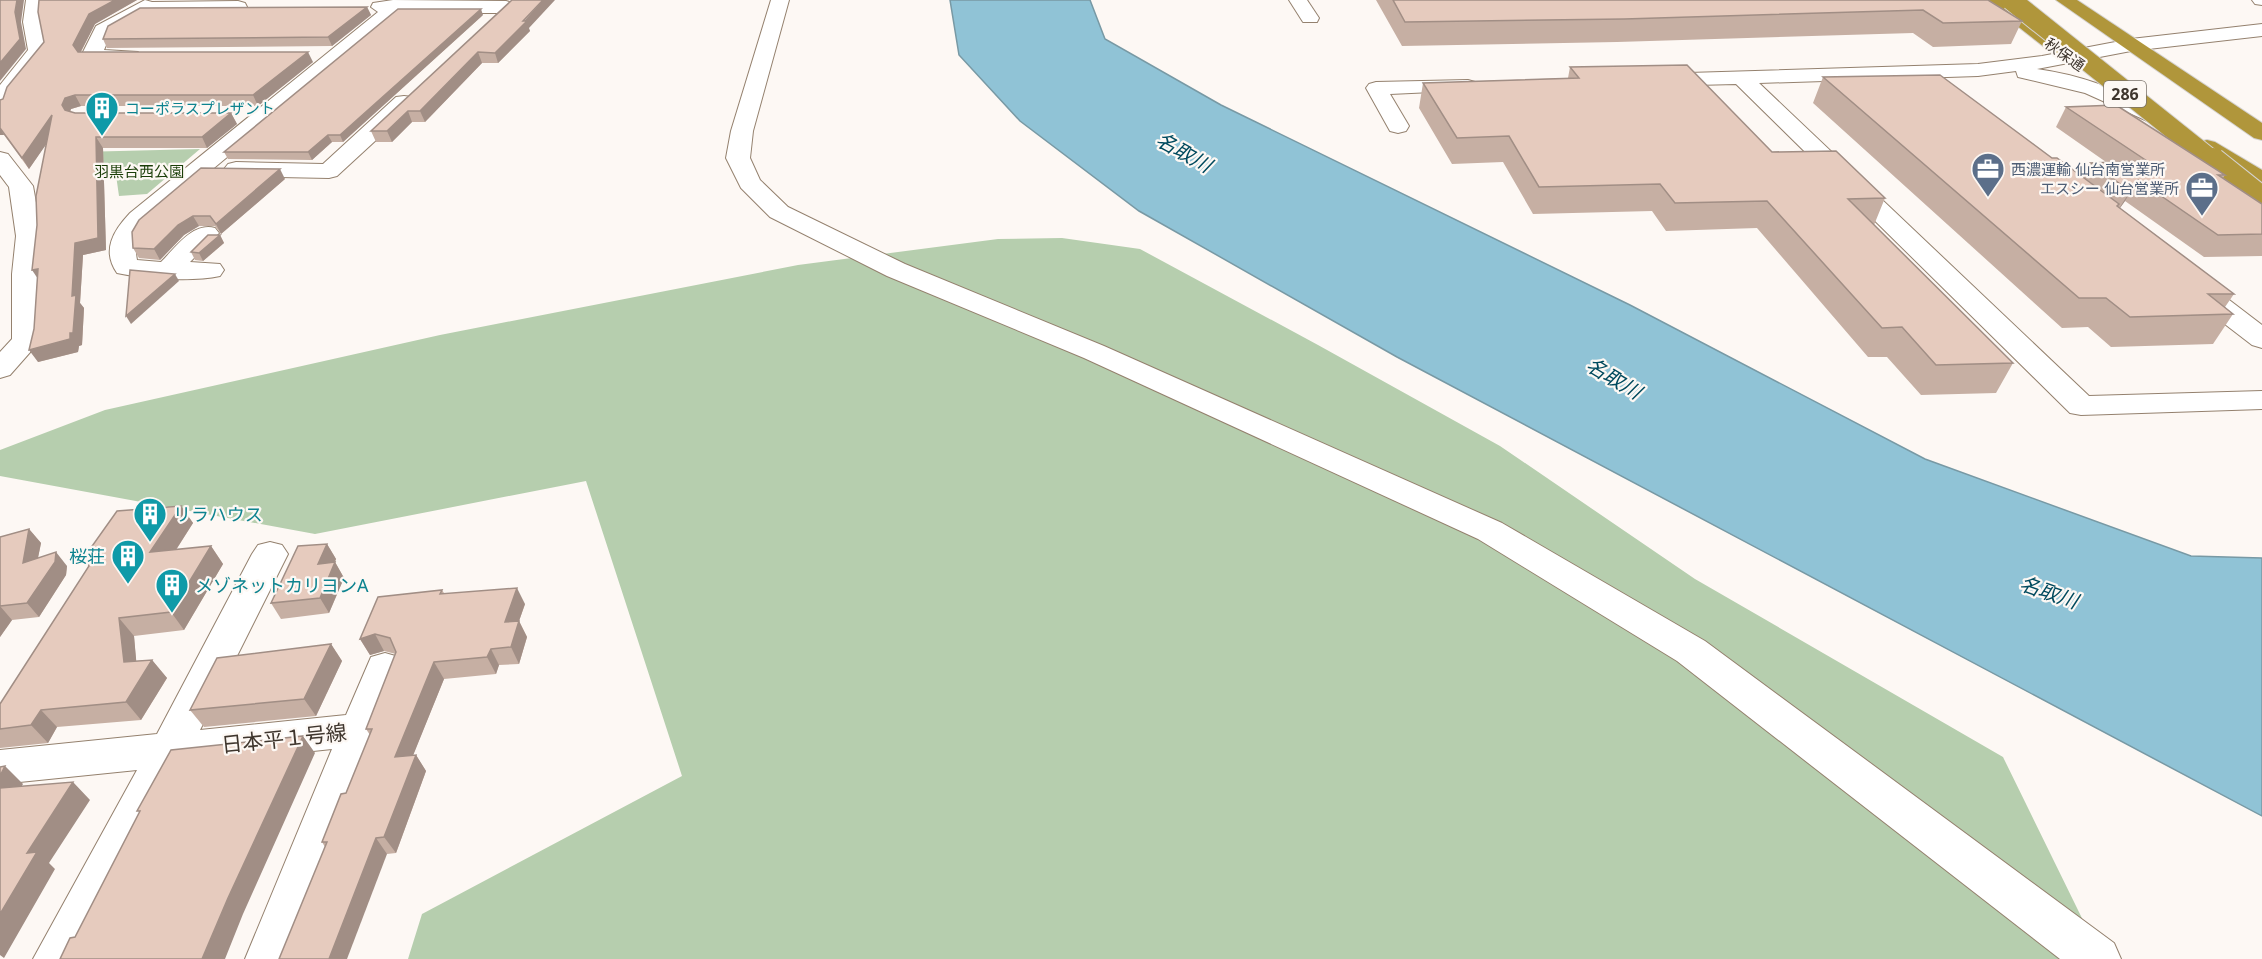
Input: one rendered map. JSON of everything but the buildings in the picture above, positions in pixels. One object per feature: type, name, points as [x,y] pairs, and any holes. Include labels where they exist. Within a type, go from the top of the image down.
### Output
[{"type":"highway","name":"秋保通","points":[[1993,0],[2069,57],[2262,180]]},
{"type":"highway","points":[[2011,0],[2262,200]]},
{"type":"highway","name":"286","points":[[2065,0],[2262,133]]},
{"type":"street","points":[[1,99],[38,51],[32,22],[35,0]]},
{"type":"street","points":[[780,0],[742,130],[738,158],[749,183],[778,212],[896,270],[1094,352],[1490,531],[1690,651],[2097,959]]},
{"type":"street","points":[[1298,0],[1310,18]]},
{"type":"street","points":[[360,7],[400,4],[510,3]]},
{"type":"street","points":[[481,30],[510,3]]},
{"type":"street","points":[[149,56],[91,56],[104,30],[147,4],[256,8]]},
{"type":"street","points":[[211,270],[126,267],[120,245],[124,235],[139,218],[202,168],[336,54],[400,4]]},
{"type":"street","points":[[1641,81],[1914,72],[1944,82],[1978,70],[2069,57],[2131,45],[2262,30]]},
{"type":"street","points":[[313,54],[336,54]]},
{"type":"street","points":[[1978,70],[2043,75],[2086,85],[2132,104],[2190,136]]},
{"type":"street","points":[[1740,76],[2081,406],[2262,400]]},
{"type":"street","points":[[202,168],[328,171],[422,85]]},
{"type":"street","points":[[1398,126],[1376,88],[1492,85]]},
{"type":"street","points":[[229,115],[263,115]]},
{"type":"street","points":[[0,159],[21,186],[12,210],[29,236],[13,276],[26,341],[0,369]]},
{"type":"street","points":[[167,270],[206,233]]},
{"type":"street","points":[[2177,274],[2262,339]]},
{"type":"street","points":[[57,959],[169,750],[270,554]]},
{"type":"street","points":[[359,729],[385,669]]},
{"type":"street","name":"日本平１号線","points":[[0,767],[359,729],[269,959]]},
{"type":"green space","name":"羽黒台西公園","points":[[200,149],[147,194],[119,196],[116,175],[98,173],[79,152]]},
{"type":"green space","points":[[1062,238],[1140,249],[1318,345],[1500,446],[1695,579],[2003,757],[2102,959],[408,959],[422,914],[682,776],[586,481],[315,534],[0,476],[0,450],[105,410],[440,335],[798,265],[998,239]]},
{"type":"water","name":"名取川","points":[[950,0],[1090,0],[1105,39],[1221,105],[1630,305],[1925,459],[2191,556],[2262,558],[2262,816],[1397,357],[1139,211],[1020,121],[959,55]]},
{"type":"place","name":"コーポラスプレザント","points":[[102,137]]},
{"type":"place","name":"西濃運輸 仙台南営業所","points":[[1988,198]]},
{"type":"place","name":"エスシー 仙台営業所","points":[[2202,217]]},
{"type":"place","name":"リラハウス","points":[[150,543]]},
{"type":"place","name":"桜荘","points":[[128,585]]},
{"type":"place","name":"メゾネットカリヨンA","points":[[172,614]]}]
